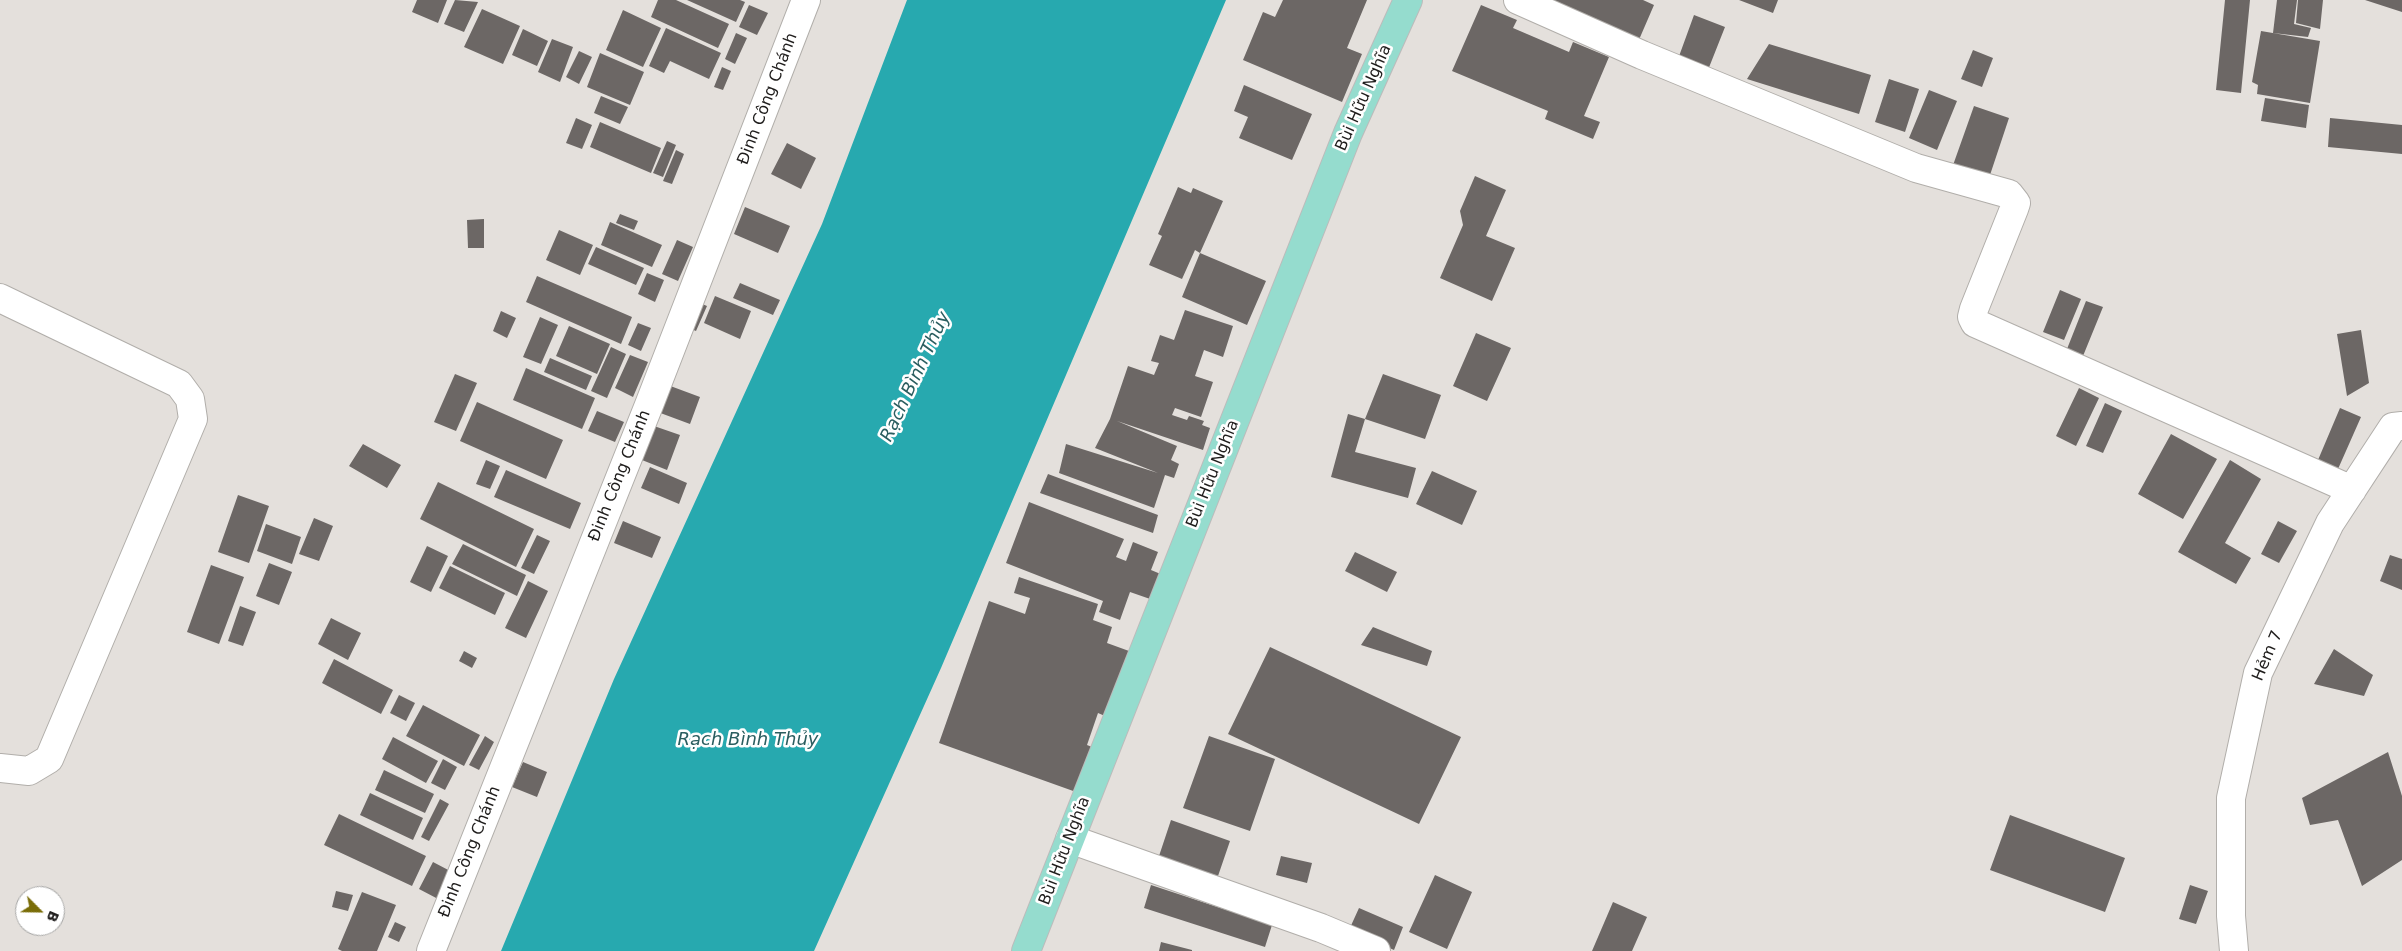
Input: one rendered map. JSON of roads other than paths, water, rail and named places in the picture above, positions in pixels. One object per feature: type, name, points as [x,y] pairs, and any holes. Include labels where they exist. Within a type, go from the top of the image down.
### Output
[{"type":"main road","name":"Bùi Hữu Nghĩa","points":[[1026,951],[1348,133],[1408,0]]},
{"type":"street","name":"Đinh Công Chánh","points":[[431,951],[649,406],[806,0]]},
{"type":"street","points":[[1518,0],[1642,55],[1916,168],[2009,194],[2016,203],[1974,309],[1972,317],[1976,323],[2352,490]]},
{"type":"street","points":[[0,298],[179,384],[190,399],[193,419],[49,759],[28,771],[0,768]]},
{"type":"street","name":"Hẻm 7","points":[[2234,951],[2231,916],[2231,798],[2258,673],[2330,523],[2393,427],[2402,426]]},
{"type":"street","points":[[1070,838],[1321,928],[1376,951]]},
{"type":"water","name":"Rạch Bình Thủy","points":[[907,0],[1226,0],[941,668],[814,951],[501,951],[614,679],[822,224]]}]
